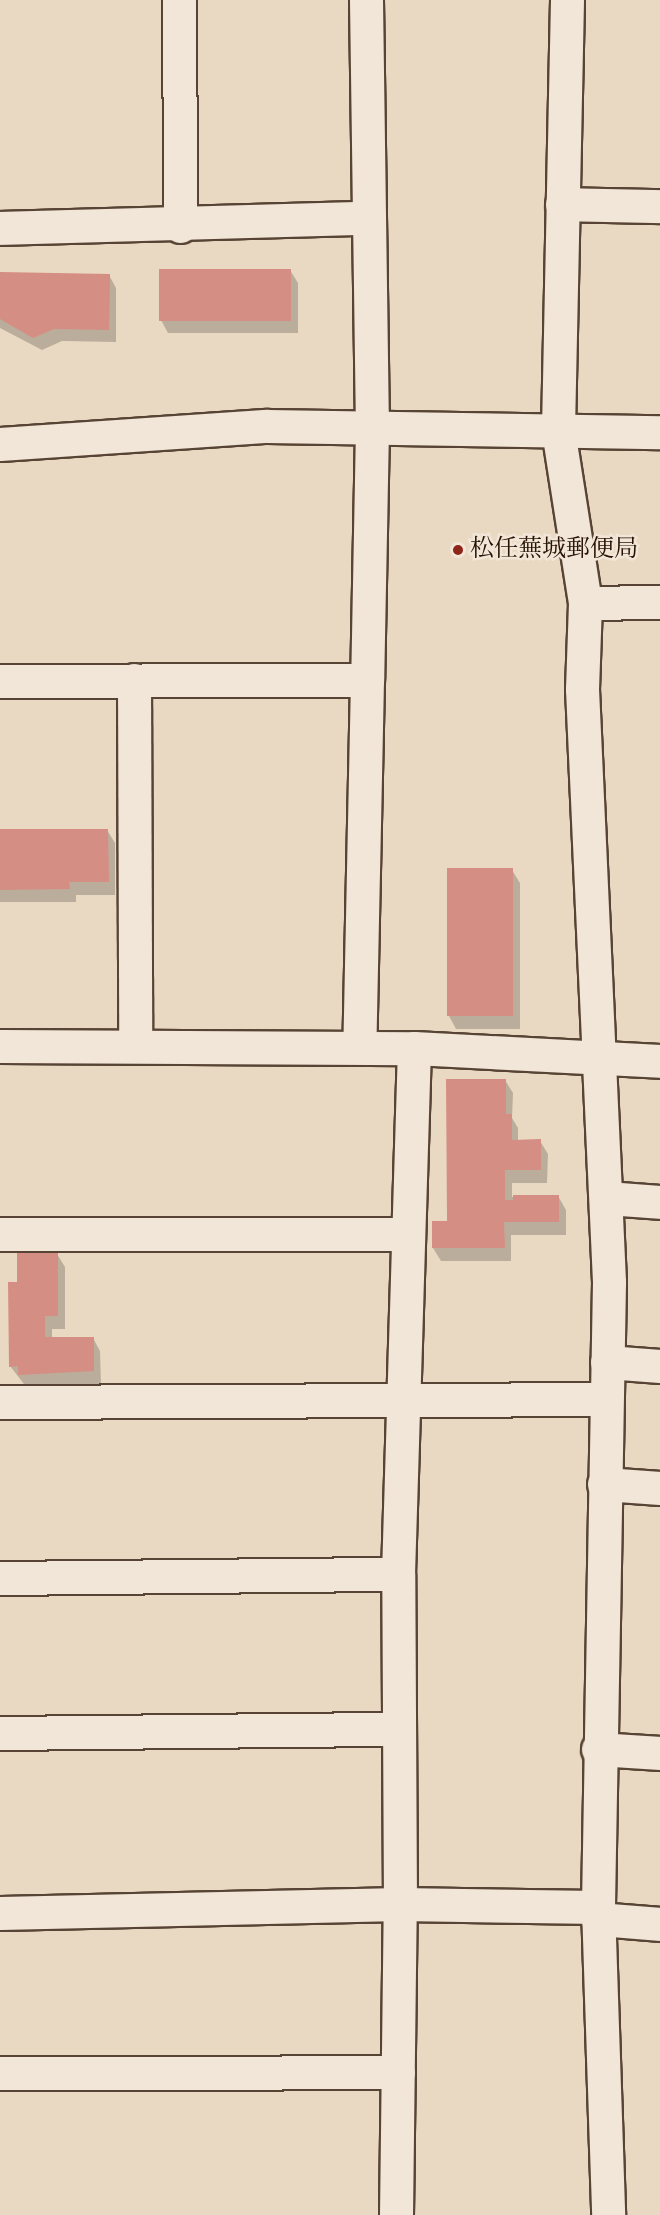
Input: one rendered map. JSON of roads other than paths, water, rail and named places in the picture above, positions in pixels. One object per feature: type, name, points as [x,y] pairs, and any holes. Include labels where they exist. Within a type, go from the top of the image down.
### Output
[{"type":"street","points":[[179,0],[180,226]]},
{"type":"street","points":[[359,1047],[372,428],[366,0]]},
{"type":"street","points":[[567,0],[558,430],[585,603],[582,689],[606,1198],[607,1362],[598,1749],[598,1913],[608,2215]]},
{"type":"street","points":[[562,204],[660,206]]},
{"type":"street","points":[[0,228],[180,226],[368,218]]},
{"type":"street","points":[[0,444],[267,426],[660,432]]},
{"type":"street","points":[[585,603],[660,602]]},
{"type":"street","points":[[134,680],[135,1046]]},
{"type":"street","points":[[0,681],[367,680]]},
{"type":"street","points":[[0,1046],[414,1048],[543,1053],[601,1060],[660,1061]]},
{"type":"street","points":[[396,2215],[400,1904],[398,1574],[414,1048]]},
{"type":"street","points":[[606,1198],[660,1202]]},
{"type":"street","points":[[0,1234],[407,1234]]},
{"type":"street","points":[[607,1362],[660,1366]]},
{"type":"street","points":[[0,1402],[402,1402],[606,1399]]},
{"type":"street","points":[[604,1484],[660,1488]]},
{"type":"street","points":[[0,1578],[398,1574]]},
{"type":"street","points":[[0,1733],[399,1729]]},
{"type":"street","points":[[598,1749],[660,1753]]},
{"type":"street","points":[[0,1912],[400,1904],[598,1913],[660,1924]]},
{"type":"street","points":[[0,2073],[398,2072]]},
{"type":"place","name":"松任蕪城郵便局","points":[[458,550]]}]
